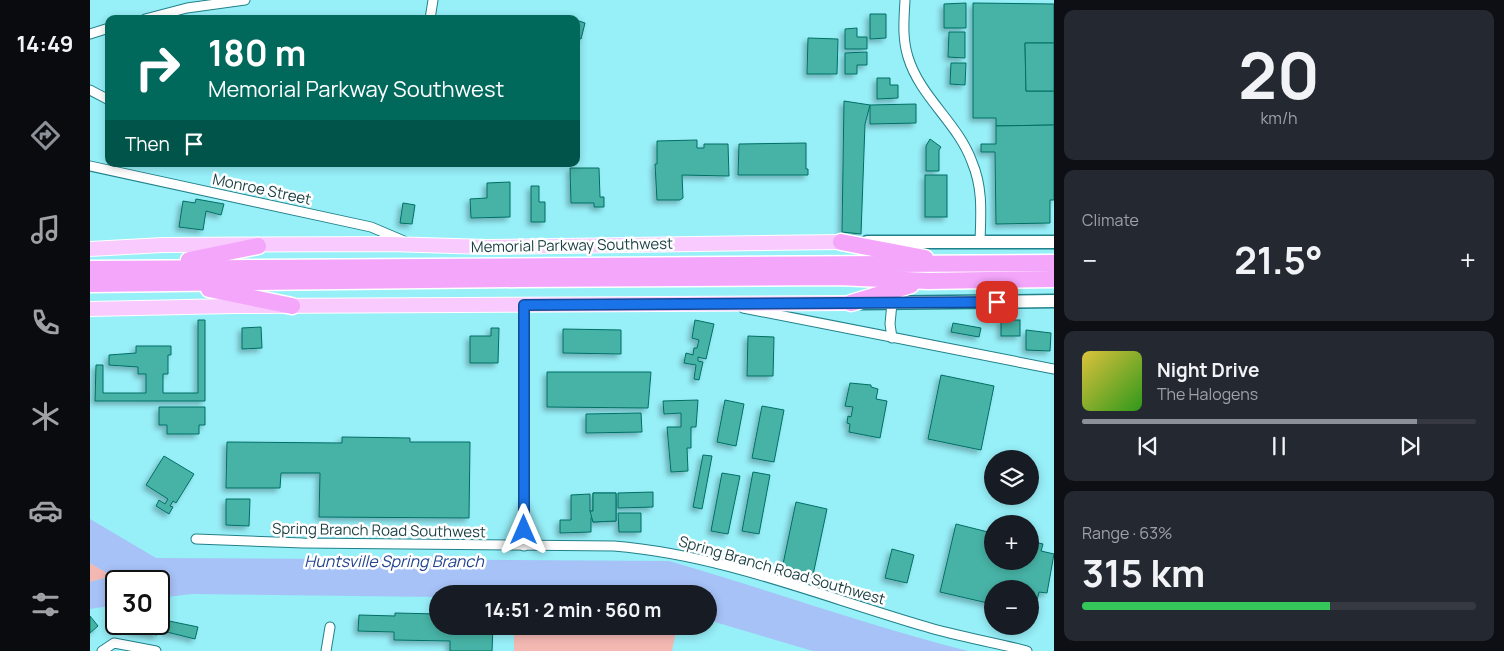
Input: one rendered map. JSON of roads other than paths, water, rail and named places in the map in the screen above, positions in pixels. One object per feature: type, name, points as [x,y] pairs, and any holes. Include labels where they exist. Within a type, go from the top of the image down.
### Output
[{"type":"highway","points":[[840,242],[946,263]]},
{"type":"highway","points":[[156,275],[258,246]]},
{"type":"highway","name":"Memorial Parkway Southwest","points":[[90,284],[156,275],[339,269],[899,266],[946,263],[1054,263]]},
{"type":"highway","name":"Memorial Parkway Southwest","points":[[90,269],[156,275],[838,277],[928,281],[1054,278]]},
{"type":"highway","points":[[156,275],[292,306]]},
{"type":"highway","points":[[852,303],[928,281]]},
{"type":"main road","name":"Memorial Parkway Southwest","points":[[90,249],[163,245],[413,245],[487,247],[840,242],[1054,242]]},
{"type":"main road","points":[[90,309],[1054,301]]},
{"type":"street","points":[[160,15],[187,8],[245,0]]},
{"type":"street","points":[[431,15],[433,0]]},
{"type":"street","points":[[905,0],[903,26],[905,44],[912,67],[972,160],[980,185],[980,241]]},
{"type":"street","points":[[90,34],[105,29]]},
{"type":"street","points":[[90,90],[105,98]]},
{"type":"street","name":"Monroe Street","points":[[90,166],[370,226],[413,245]]},
{"type":"street","points":[[368,245],[372,237],[370,226]]},
{"type":"street","points":[[892,303],[890,324],[892,338]]},
{"type":"street","points":[[810,304],[811,321]]},
{"type":"street","points":[[524,305],[524,546]]},
{"type":"street","points":[[726,305],[1054,369]]},
{"type":"street","name":"Spring Branch Road Southwest","points":[[196,539],[303,543],[614,546],[687,555],[770,578],[928,628],[1027,651]]},
{"type":"street","points":[[326,651],[330,627]]},
{"type":"street","points":[[102,651],[114,643],[156,651]]},
{"type":"water","name":"Huntsville Spring Branch","points":[[90,519],[156,558],[669,561],[893,630],[968,651],[813,651],[717,623],[717,585],[429,585],[429,597],[192,594],[170,597],[170,570],[105,570],[105,572],[90,563]]},
{"type":"water","points":[[105,578],[105,607],[90,609],[90,582]]}]
